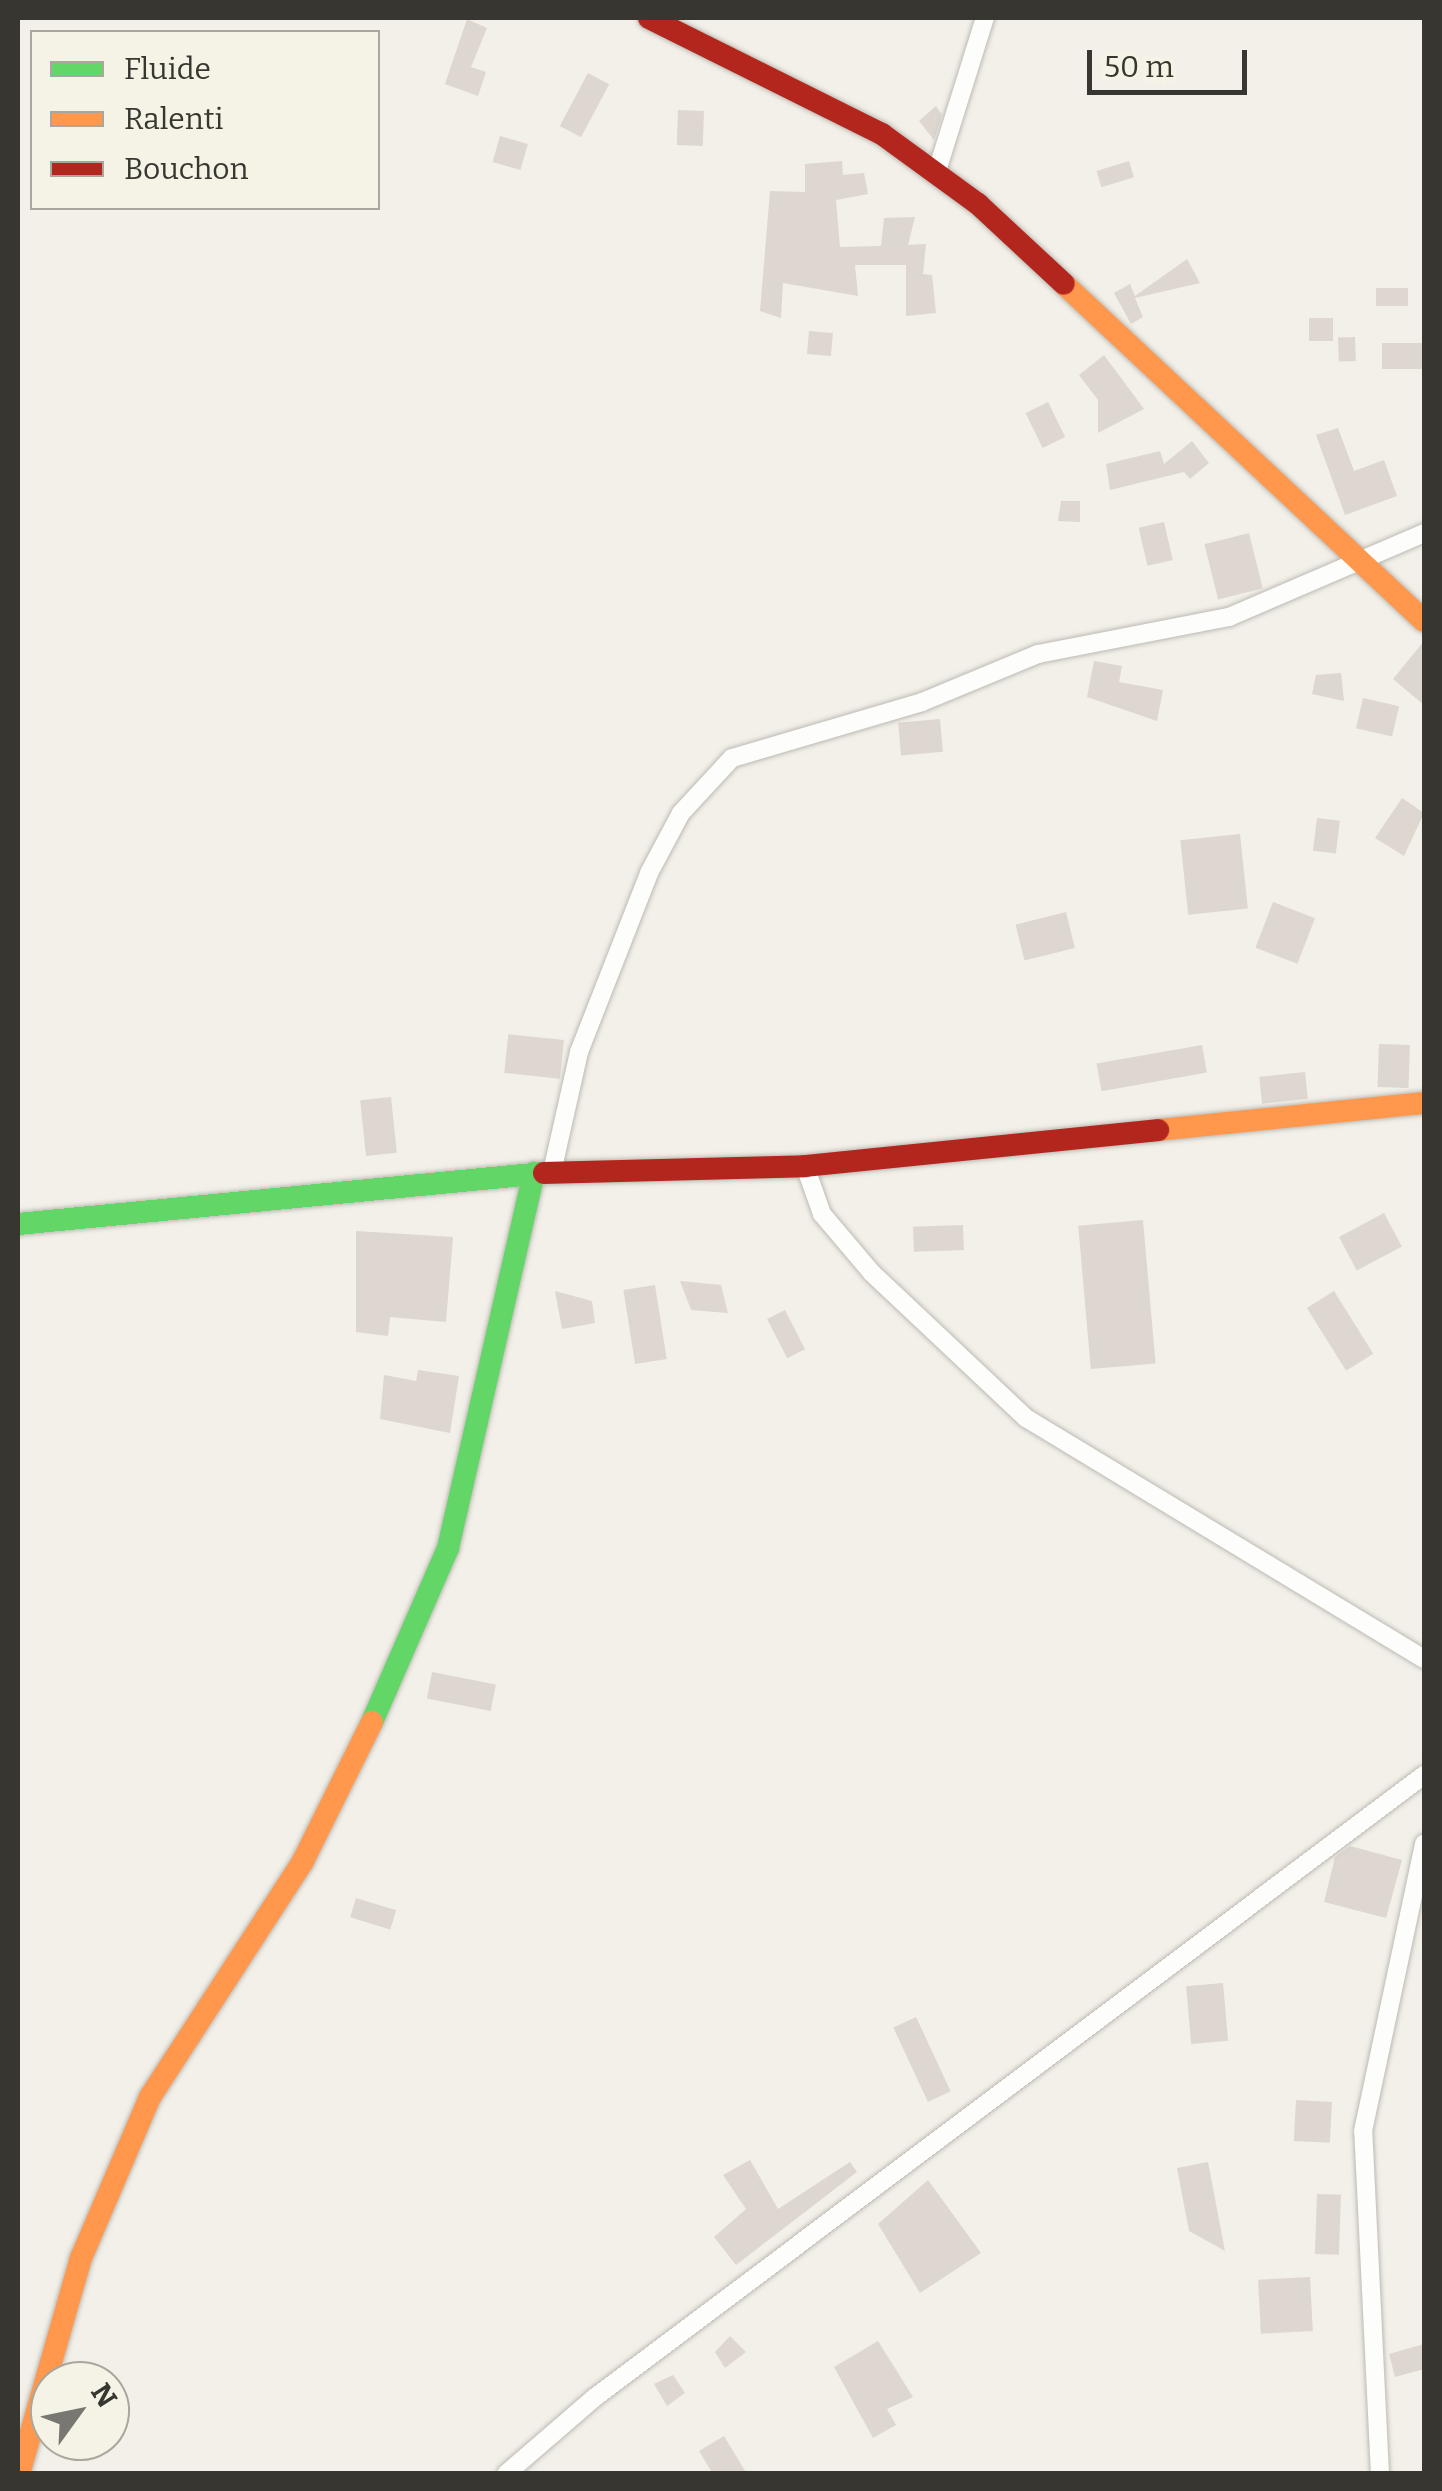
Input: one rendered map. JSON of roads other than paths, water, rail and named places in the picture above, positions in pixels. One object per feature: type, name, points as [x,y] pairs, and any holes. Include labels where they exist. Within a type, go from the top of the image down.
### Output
[{"type":"street","points":[[648,18],[823,100],[936,174],[1356,563],[1424,621]]},
{"type":"street","points":[[936,174],[985,18]]},
{"type":"street","points":[[19,2474],[81,2258],[150,2097],[303,1861],[409,1648],[448,1548],[543,1173],[579,1052],[649,874],[680,813],[732,758],[922,702],[1038,654],[1229,617],[1424,533]]},
{"type":"street","points":[[18,1224],[543,1173],[805,1166],[1424,1103]]},
{"type":"street","points":[[805,1166],[822,1214],[872,1273],[1026,1418],[1424,1659]]},
{"type":"street","points":[[506,2474],[777,2258],[1424,1775]]},
{"type":"street","points":[[1380,2474],[1363,2131],[1424,1843]]}]
